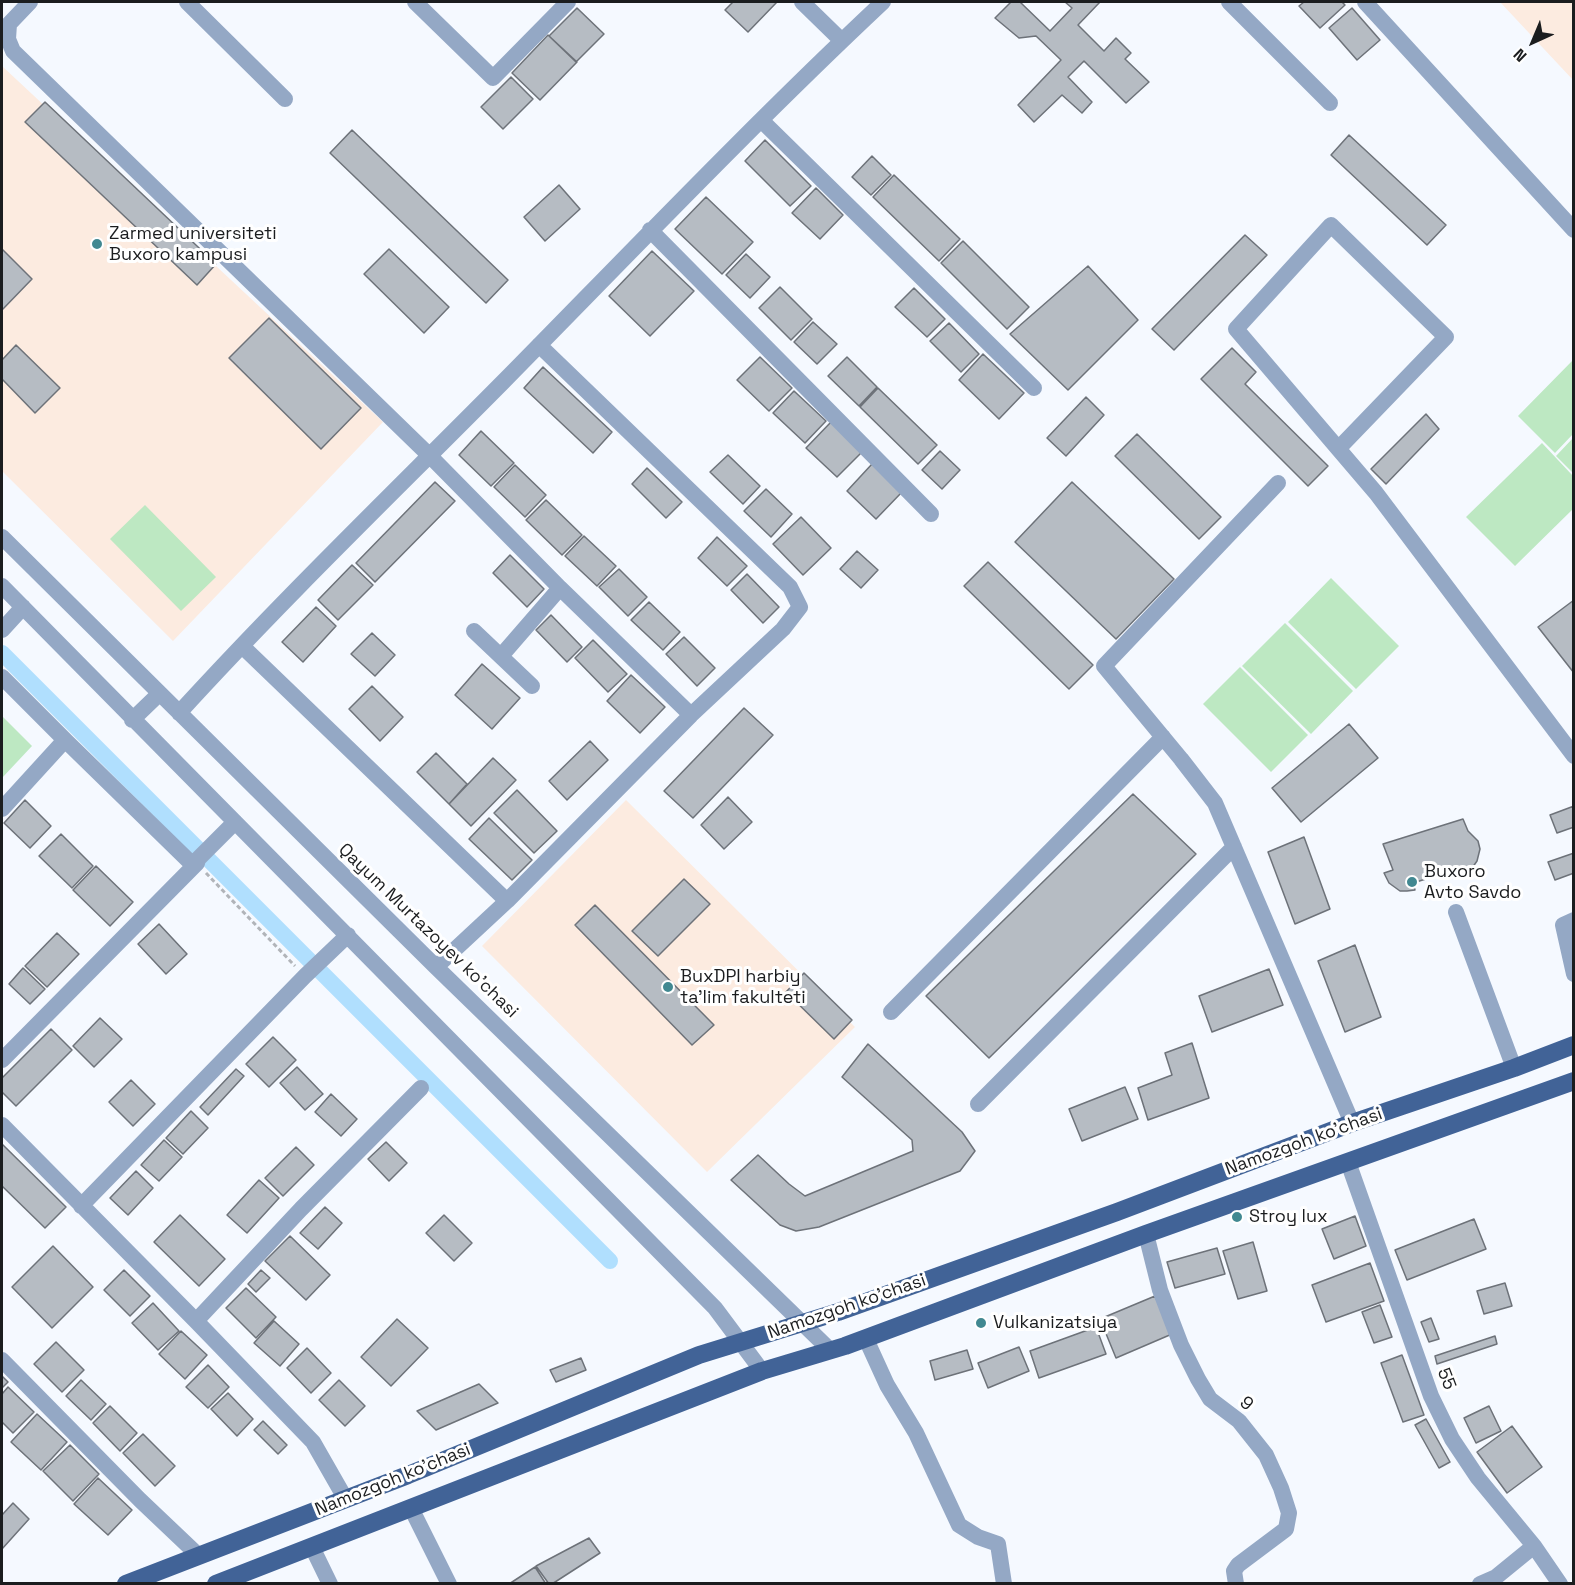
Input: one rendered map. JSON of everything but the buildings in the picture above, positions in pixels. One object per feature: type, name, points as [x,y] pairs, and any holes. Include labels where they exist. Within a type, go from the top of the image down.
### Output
[{"type":"main road","name":"Namozgoh ko'chasi","points":[[126,1584],[408,1474],[699,1355],[803,1323],[1116,1212],[1352,1123],[1514,1068],[1574,1045]]},
{"type":"main road","name":"Namozgoh ko'chasi","points":[[216,1584],[762,1371],[866,1339],[1146,1234],[1574,1081]]},
{"type":"street","points":[[30,2],[9,24],[8,39],[13,51],[430,456],[560,588],[691,715]]},
{"type":"street","points":[[188,2],[285,99]]},
{"type":"street","points":[[415,2],[493,78],[568,2]]},
{"type":"street","points":[[802,2],[842,41]]},
{"type":"street","points":[[179,713],[650,230],[884,2]]},
{"type":"street","points":[[1229,2],[1330,103]]},
{"type":"street","points":[[1375,5],[1574,230]]},
{"type":"street","points":[[762,121],[1034,388]]},
{"type":"street","points":[[1339,448],[1446,337],[1331,225],[1236,328],[1391,512],[1574,756]]},
{"type":"street","points":[[650,230],[931,514]]},
{"type":"street","points":[[436,967],[507,901],[691,715],[783,629],[800,607],[790,587],[539,345]]},
{"type":"street","points":[[1278,483],[1104,666],[1215,803],[1352,1123]]},
{"type":"street","name":"Qayum Murtazoyev ko'chasi","points":[[2,537],[436,967],[830,1350]]},
{"type":"street","points":[[2,586],[715,1308],[762,1371]]},
{"type":"street","points":[[501,656],[560,588]]},
{"type":"street","points":[[2,630],[23,607]]},
{"type":"street","points":[[474,631],[532,686]]},
{"type":"street","points":[[242,646],[507,901]]},
{"type":"street","points":[[2,677],[65,740],[199,859]]},
{"type":"street","points":[[132,720],[159,694]]},
{"type":"street","points":[[891,1012],[1163,737]]},
{"type":"street","points":[[2,809],[65,740]]},
{"type":"street","points":[[2,1060],[234,822]]},
{"type":"street","points":[[978,1104],[1234,847]]},
{"type":"street","points":[[1456,912],[1514,1068]]},
{"type":"street","points":[[1574,920],[1563,925],[1574,974]]},
{"type":"street","points":[[81,1206],[348,935]]},
{"type":"street","points":[[196,1321],[301,1209],[421,1088]]},
{"type":"street","points":[[2,1125],[313,1442],[345,1498]]},
{"type":"street","name":"55","points":[[1348,1162],[1436,1407],[1452,1439],[1478,1478],[1534,1546],[1560,1584]]},
{"type":"street","name":"9","points":[[1146,1234],[1160,1290],[1181,1345],[1210,1399],[1239,1421],[1266,1455],[1281,1488],[1289,1514],[1286,1528],[1238,1565],[1234,1571],[1236,1584]]},
{"type":"street","points":[[866,1339],[887,1385],[916,1432],[959,1525],[978,1537],[998,1544],[1005,1584]]},
{"type":"street","points":[[2,1360],[140,1500],[199,1556]]},
{"type":"street","points":[[411,1508],[449,1584]]},
{"type":"street","points":[[1480,1584],[1496,1577],[1534,1546]]},
{"type":"street","points":[[312,1547],[330,1584]]},
{"type":"path","points":[[199,859],[312,970]]},
{"type":"shaded area","points":[[1500,2],[1573,2],[1573,80]]},
{"type":"shaded area","name":"Zarmed universiteti Buxoro kampusi","points":[[2,66],[383,422],[173,641],[2,471]]},
{"type":"shaded area","name":"BuxDPI harbiy ta'lim fakulteti","points":[[626,800],[855,1027],[707,1172],[482,946]]},
{"type":"green space","points":[[1573,360],[1573,434],[1555,453],[1518,416]]},
{"type":"green space","points":[[1573,438],[1573,473],[1556,456]]},
{"type":"green space","points":[[1542,443],[1573,476],[1573,509],[1515,566],[1466,517]]},
{"type":"green space","points":[[145,505],[216,577],[181,611],[110,539]]},
{"type":"green space","points":[[1331,578],[1399,646],[1356,689],[1288,622]]},
{"type":"green space","points":[[1285,623],[1353,691],[1311,734],[1242,666]]},
{"type":"green space","points":[[1240,667],[1308,735],[1271,772],[1203,704]]},
{"type":"green space","points":[[2,716],[32,746],[2,778]]},
{"type":"waterway","points":[[2,653],[610,1261]]},
{"type":"place","name":"Zarmed universiteti Buxoro kampusi","points":[[97,244]]},
{"type":"place","name":"Buxoro Avto Savdo","points":[[1412,882]]},
{"type":"place","name":"BuxDPI harbiy ta'lim fakulteti","points":[[668,987]]},
{"type":"place","name":"Stroy lux","points":[[1237,1217]]},
{"type":"place","name":"Vulkanizatsiya","points":[[981,1323]]}]
